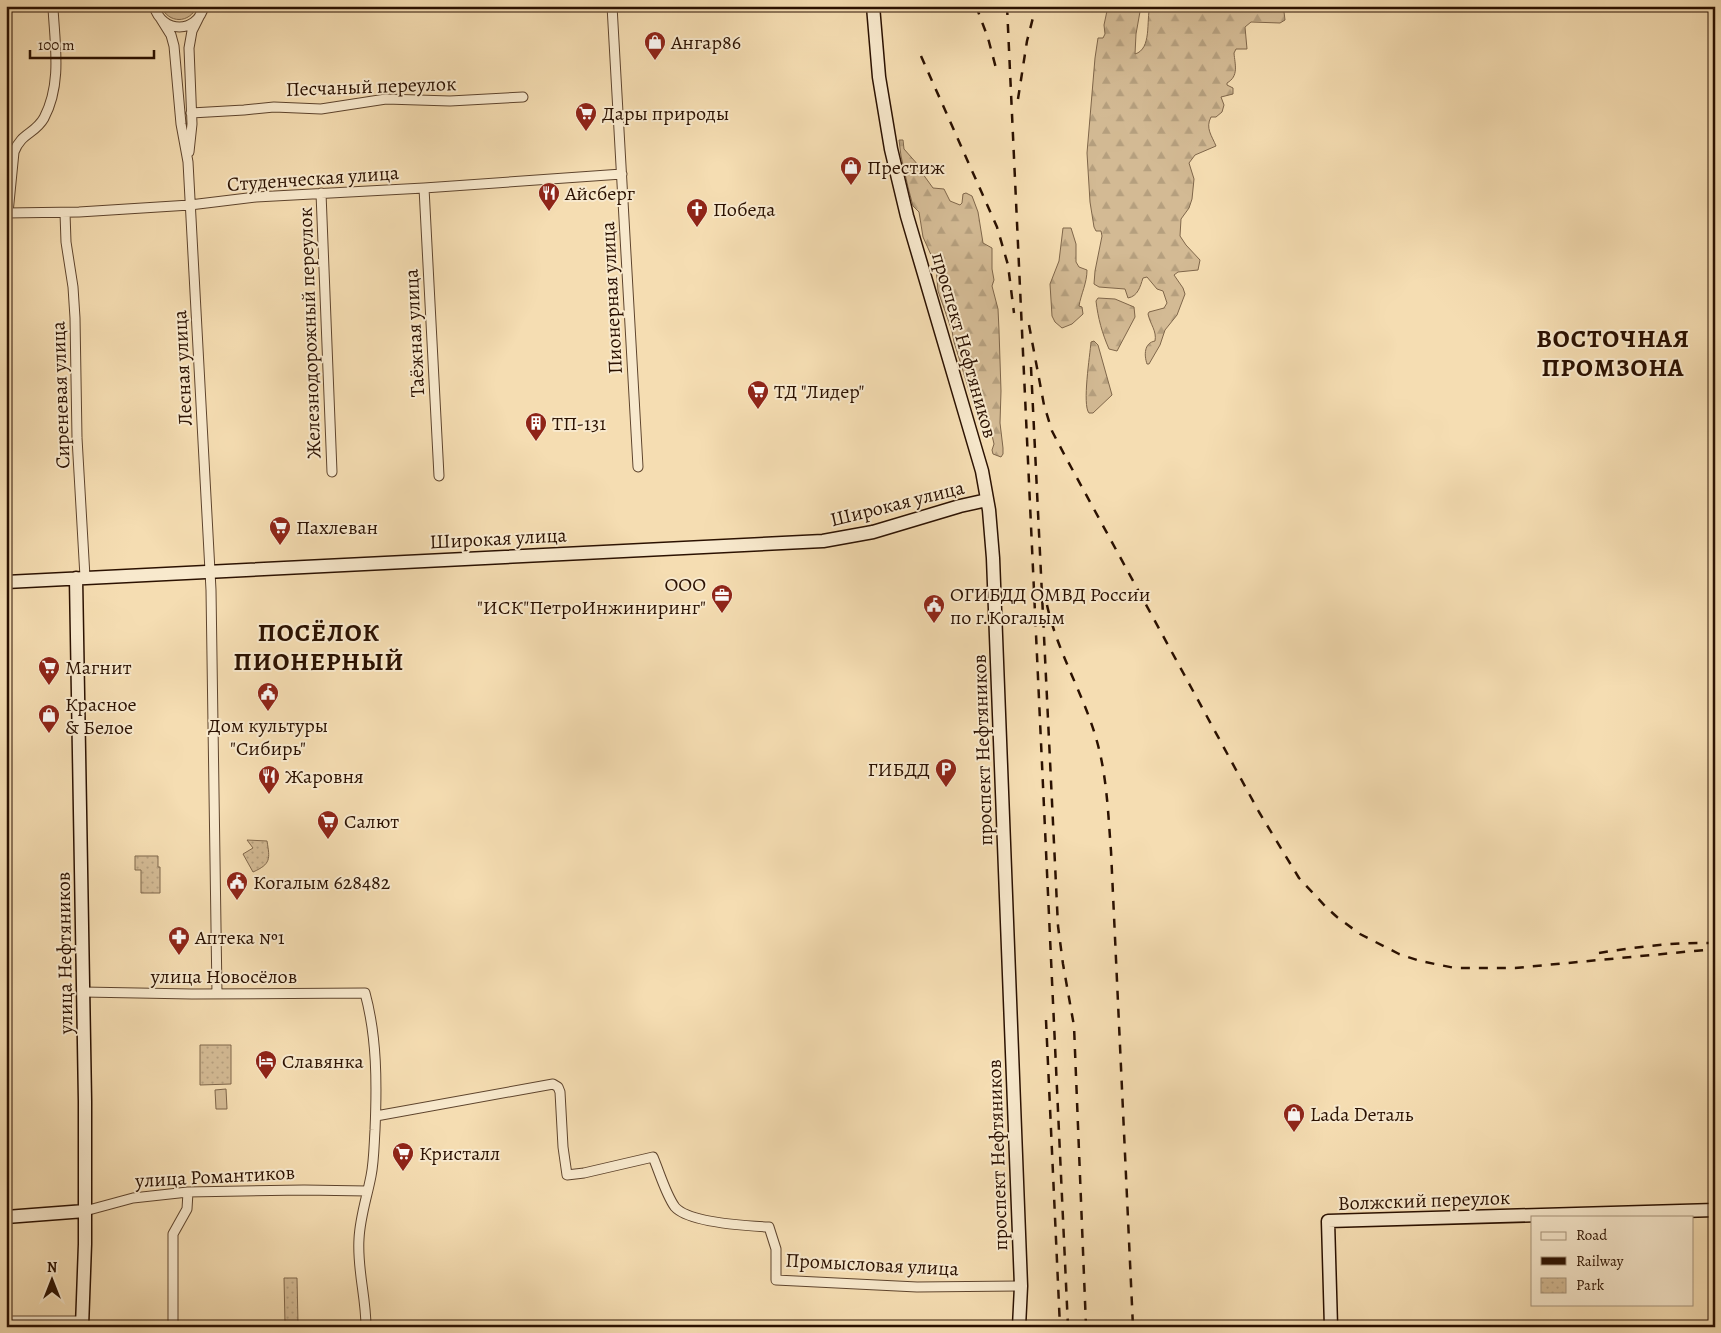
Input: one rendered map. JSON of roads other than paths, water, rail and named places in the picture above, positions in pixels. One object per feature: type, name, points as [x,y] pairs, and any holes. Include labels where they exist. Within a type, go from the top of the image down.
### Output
[{"type":"street","points":[[150,6],[160,18],[172,26],[182,27],[192,24],[203,11]]},
{"type":"street","points":[[154,6],[160,18]]},
{"type":"street","name":"Пионерная улица","points":[[612,6],[638,467]]},
{"type":"street","name":"проспект Нефтяников","points":[[873,6],[879,77],[893,157],[907,216],[978,456],[987,500],[993,558],[1021,1286],[1019,1327]]},
{"type":"street","points":[[7,213],[14,152],[17,144],[23,136],[39,124],[55,90],[53,8]]},
{"type":"street","name":"Лесная улица","points":[[188,162],[192,124],[189,43],[192,31],[203,11]]},
{"type":"street","name":"Лесная улица","points":[[160,18],[174,46],[181,124],[188,162],[210,571],[218,994]]},
{"type":"street","name":"Песчаный переулок","points":[[191,113],[274,107],[321,109],[386,99],[450,101],[523,97]]},
{"type":"street","name":"Студенческая улица","points":[[7,213],[65,213],[190,205],[256,197],[424,188],[622,174]]},
{"type":"street","name":"Таёжная улица","points":[[424,188],[439,476]]},
{"type":"street","name":"Железнодорожный переулок","points":[[321,193],[332,472]]},
{"type":"street","name":"Сиреневая улица","points":[[65,213],[66,242],[73,286],[75,318],[80,577]]},
{"type":"street","name":"Широкая улица","points":[[6,582],[823,540],[873,532],[960,506],[987,500]]},
{"type":"street","name":"улица Нефтяников","points":[[80,577],[85,1211],[82,1324]]},
{"type":"street","name":"улица Новосёлов","points":[[83,992],[218,994],[365,993],[373,1035],[376,1116]]},
{"type":"street","name":"Промысловая улица","points":[[376,1116],[553,1084],[558,1087],[560,1092],[563,1147],[567,1175],[584,1173],[653,1157],[671,1199],[681,1212],[698,1218],[769,1227],[777,1256],[776,1280],[917,1287],[1021,1286]]},
{"type":"street","points":[[366,1327],[366,1313],[359,1271],[358,1242],[373,1164],[376,1116]]},
{"type":"street","name":"улица Романтиков","points":[[6,1217],[85,1211],[133,1198],[188,1192],[367,1191]]},
{"type":"street","points":[[173,1327],[172,1234],[187,1209],[188,1192]]},
{"type":"street","name":"Волжский переулок","points":[[1331,1327],[1328,1221],[1715,1210]]},
{"type":"street","points":[[6,1321],[82,1324]]},
{"type":"railway","points":[[976,6],[988,38],[997,72]]},
{"type":"railway","points":[[1007,6],[1068,1327]]},
{"type":"railway","points":[[1018,99],[1027,41],[1036,6]]},
{"type":"railway","points":[[921,56],[997,227],[1008,265],[1014,313]]},
{"type":"railway","points":[[1029,325],[1044,405],[1052,431],[1259,812],[1299,878],[1326,907],[1360,934],[1399,954],[1420,961],[1455,968],[1515,968],[1715,949]]},
{"type":"railway","points":[[1031,367],[1058,926],[1074,1026],[1086,1326]]},
{"type":"railway","points":[[1047,605],[1063,655],[1091,721],[1103,766],[1111,851],[1133,1327]]},
{"type":"railway","points":[[1599,953],[1656,945],[1713,943]]},
{"type":"railway","points":[[1046,1020],[1060,1327]]},
{"type":"place","name":"Ангар86","points":[[655,61]]},
{"type":"place","name":"Дары природы","points":[[586,132]]},
{"type":"place","name":"Престиж","points":[[851,186]]},
{"type":"place","name":"Айсберг","points":[[549,212]]},
{"type":"place","name":"Победа","points":[[697,228]]},
{"type":"place","name":"ТД \"Лидер\"","points":[[758,410]]},
{"type":"place","name":"ТП-131","points":[[536,442]]},
{"type":"place","name":"Пахлеван","points":[[280,546]]},
{"type":"place","name":"ООО \"ИСК\"ПетроИнжиниринг\"","points":[[722,614]]},
{"type":"place","name":"ОГИБДД ОМВД России по г.Когалым","points":[[934,624]]},
{"type":"place","name":"Магнит","points":[[49,686]]},
{"type":"place","name":"Дом культуры \"Сибирь\"","points":[[268,712]]},
{"type":"place","name":"Красное & Белое","points":[[49,734]]},
{"type":"place","name":"ГИБДД","points":[[946,788]]},
{"type":"place","name":"Жаровня","points":[[269,795]]},
{"type":"place","name":"Салют","points":[[328,840]]},
{"type":"place","name":"Когалым 628482","points":[[237,901]]},
{"type":"place","name":"Аптека №1","points":[[179,956]]},
{"type":"place","name":"Славянка","points":[[266,1080]]},
{"type":"place","name":"Lada Dеталь","points":[[1294,1133]]},
{"type":"place","name":"Кристалл","points":[[403,1172]]},
{"type":"district","name":"ВОСТОЧНАЯ ПРОМЗОНА","points":[[1613,352]]},
{"type":"district","name":"ПОСЁЛОК ПИОНЕРНЫЙ","points":[[319,646]]}]
